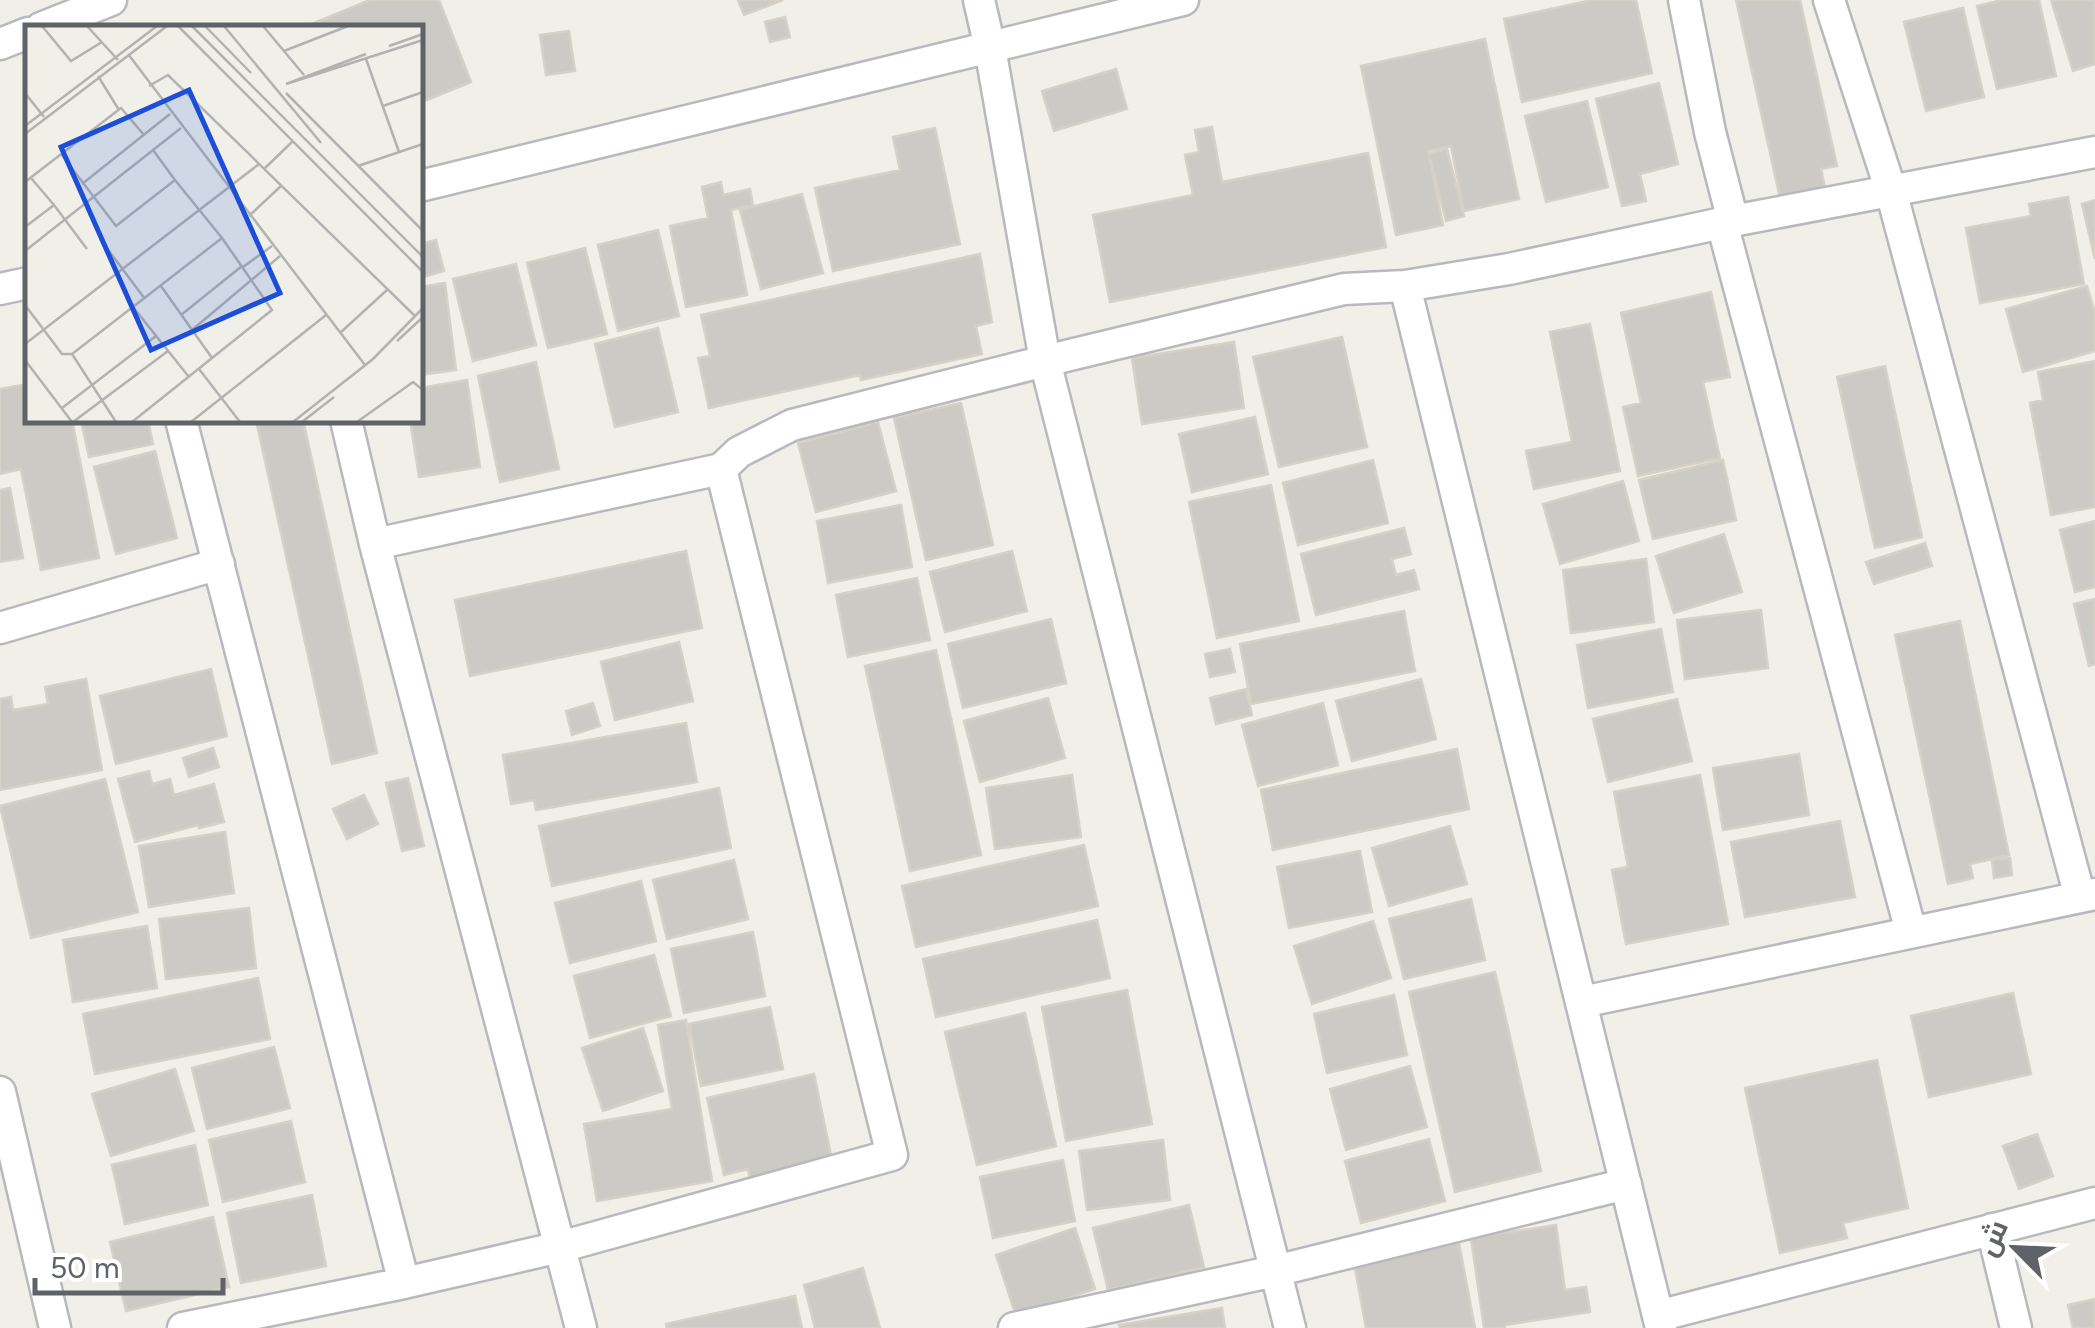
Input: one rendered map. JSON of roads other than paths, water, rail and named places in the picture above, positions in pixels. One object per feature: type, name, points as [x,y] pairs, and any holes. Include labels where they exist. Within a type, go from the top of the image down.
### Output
[{"type":"street","points":[[48,25],[111,0]]},
{"type":"street","points":[[978,0],[990,48],[1045,361],[1290,1328]]},
{"type":"street","points":[[422,186],[1183,0]]},
{"type":"street","points":[[1684,0],[1728,222],[1911,932]]},
{"type":"street","points":[[1582,1002],[2087,895],[1891,191],[1829,0]]},
{"type":"street","points":[[0,44],[25,34]]},
{"type":"street","points":[[375,544],[721,469],[739,452],[792,426],[1344,290],[1405,286],[1509,269],[1728,222],[2095,152]]},
{"type":"street","points":[[0,289],[25,284]]},
{"type":"street","points":[[1405,286],[1660,1322],[2095,1202]]},
{"type":"street","points":[[182,422],[404,1283]]},
{"type":"street","points":[[346,422],[580,1328]]},
{"type":"street","points":[[183,1328],[560,1247],[892,1155],[721,469]]},
{"type":"street","points":[[0,628],[220,564]]},
{"type":"street","points":[[0,1092],[55,1328]]},
{"type":"street","points":[[1014,1328],[1276,1270],[1626,1184]]},
{"type":"street","points":[[1992,1229],[2016,1328]]}]
